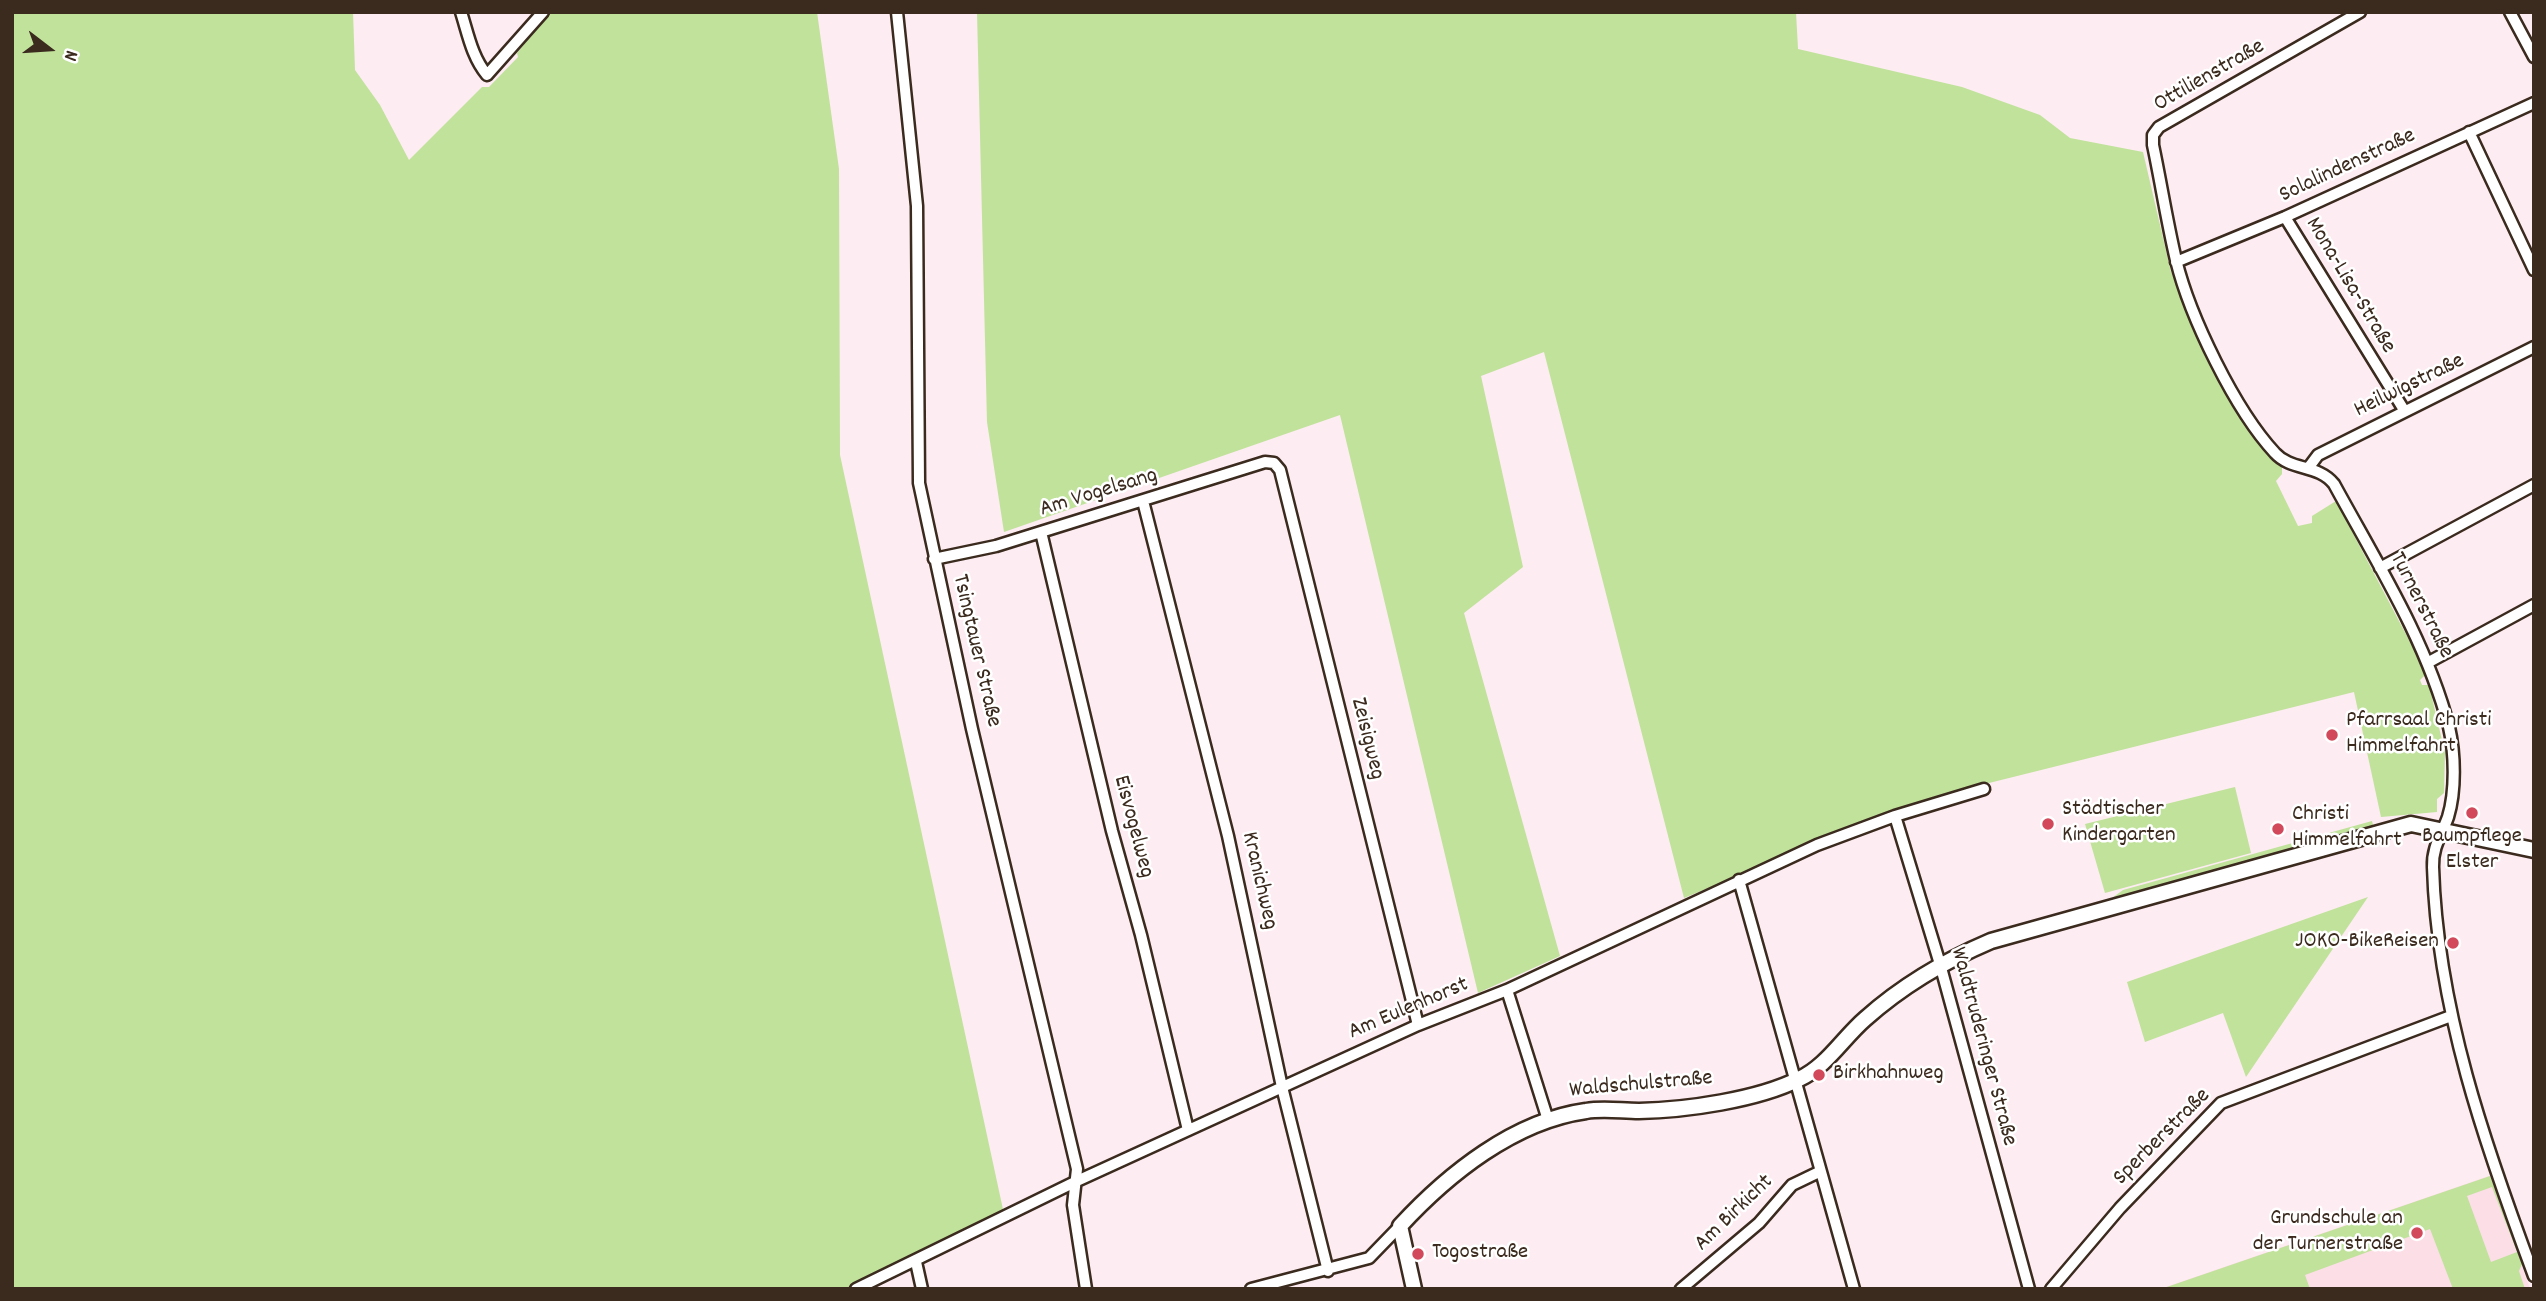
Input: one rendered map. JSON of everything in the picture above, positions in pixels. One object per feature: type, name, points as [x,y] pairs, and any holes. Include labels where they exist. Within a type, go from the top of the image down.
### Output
[{"type":"street","points":[[461,12],[479,66],[487,75],[543,12]]},
{"type":"street","name":"Tsingtauer Straße","points":[[897,12],[917,206],[919,484],[934,559],[1077,1169],[1073,1206],[1086,1289]]},
{"type":"street","name":"Ottilienstraße","points":[[2153,135],[2159,127],[2360,12]]},
{"type":"street","points":[[2510,12],[2534,57]]},
{"type":"street","name":"Solalindenstraße","points":[[2176,262],[2285,217],[2534,103]]},
{"type":"street","points":[[2469,132],[2534,270]]},
{"type":"street","name":"Turnerstraße","points":[[2153,135],[2176,262],[2210,350],[2259,433],[2283,461],[2309,467],[2334,484],[2429,662],[2449,730],[2453,761],[2450,810],[2436,842],[2433,866],[2451,1016],[2473,1097],[2533,1268]]},
{"type":"street","name":"Mona-Lisa-Straße","points":[[2285,217],[2404,410]]},
{"type":"street","name":"Heilwigstraße","points":[[2309,467],[2318,455],[2534,347]]},
{"type":"street","name":"Am Vogelsang","points":[[934,559],[1041,532],[1265,462],[1274,463]]},
{"type":"street","name":"Zeisigweg","points":[[1274,463],[1280,470],[1418,1025]]},
{"type":"street","points":[[2380,568],[2534,485]]},
{"type":"street","name":"Kranichweg","points":[[1143,501],[1228,836],[1282,1087],[1328,1271]]},
{"type":"street","name":"Eisvogelweg","points":[[1041,532],[1112,831],[1141,935],[1188,1130]]},
{"type":"street","points":[[2429,662],[2534,605]]},
{"type":"street","name":"Am Eulenhorst","points":[[856,1289],[1077,1181],[1418,1025],[1507,990],[1817,845],[1895,816],[1984,789]]},
{"type":"street","name":"Waldtruderinger Straße","points":[[1895,816],[1940,964],[2029,1289]]},
{"type":"street","name":"Waldschulstraße","points":[[1251,1289],[1328,1271],[1369,1258],[1400,1226],[1472,1163],[1524,1130],[1548,1120],[1594,1110],[1708,1106],[1796,1081],[1816,1069],[1863,1020],[1890,998],[1940,964],[1990,941],[2395,827],[2421,825],[2534,850]]},
{"type":"street","points":[[1739,880],[1854,1289]]},
{"type":"street","points":[[1507,990],[1548,1120]]},
{"type":"street","name":"Sperberstraße","points":[[2051,1289],[2120,1208],[2221,1103],[2451,1016]]},
{"type":"street","name":"Am Birkicht","points":[[1681,1289],[1759,1223],[1792,1185],[1819,1172]]},
{"type":"street","points":[[1400,1226],[1414,1289]]},
{"type":"street","points":[[916,1262],[922,1289]]},
{"type":"shaded area","name":"Grundschule an der Turnerstraße","points":[[2489,1176],[2530,1289],[2160,1289]]},
{"type":"green space","points":[[12,12],[353,12],[355,70],[380,105],[409,160],[482,87],[489,87],[518,57],[517,53],[550,12],[817,12],[839,169],[840,455],[1004,1214],[845,1289],[12,1289]]},
{"type":"green space","points":[[977,12],[1796,12],[1798,49],[1962,87],[2040,115],[2070,138],[2143,152],[2171,272],[2221,380],[2282,464],[2282,474],[2276,481],[2298,526],[2312,523],[2312,516],[2336,501],[2420,661],[2425,675],[2420,680],[2422,685],[2429,685],[2445,753],[2444,793],[2437,799],[2437,812],[2381,817],[2354,692],[1981,785],[1892,813],[1684,898],[1544,352],[1481,376],[1523,567],[1464,613],[1560,956],[1478,993],[1340,415],[1004,532],[987,422]]},
{"type":"green space","points":[[2235,787],[2251,853],[2105,893],[2085,824]]},
{"type":"green space","points":[[2372,821],[2375,833],[2110,907],[2112,898],[2123,890]]},
{"type":"green space","points":[[2368,897],[2246,1077],[2223,1013],[2145,1042],[2127,982]]},
{"type":"green space","name":"Grundschule an der Turnerstraße","points":[[2490,1176],[2522,1264],[2519,1271],[2525,1289],[2453,1289],[2430,1229],[2305,1275],[2310,1289],[2161,1289]],"holes":[[[2492,1187],[2517,1252],[2491,1262],[2467,1196]]]},
{"type":"place","name":"Pfarrsaal Christi Himmelfahrt","points":[[2332,735]]},
{"type":"place","name":"Baumpflege Elster","points":[[2472,813]]},
{"type":"place","name":"Städtischer Kindergarten","points":[[2048,824]]},
{"type":"place","name":"Christi Himmelfahrt","points":[[2278,829]]},
{"type":"place","name":"JOKO-BikeReisen","points":[[2453,943]]},
{"type":"place","name":"Birkhahnweg","points":[[1819,1075]]},
{"type":"place","name":"Grundschule an der Turnerstraße","points":[[2417,1233]]},
{"type":"place","name":"Togostraße","points":[[1418,1254]]}]
